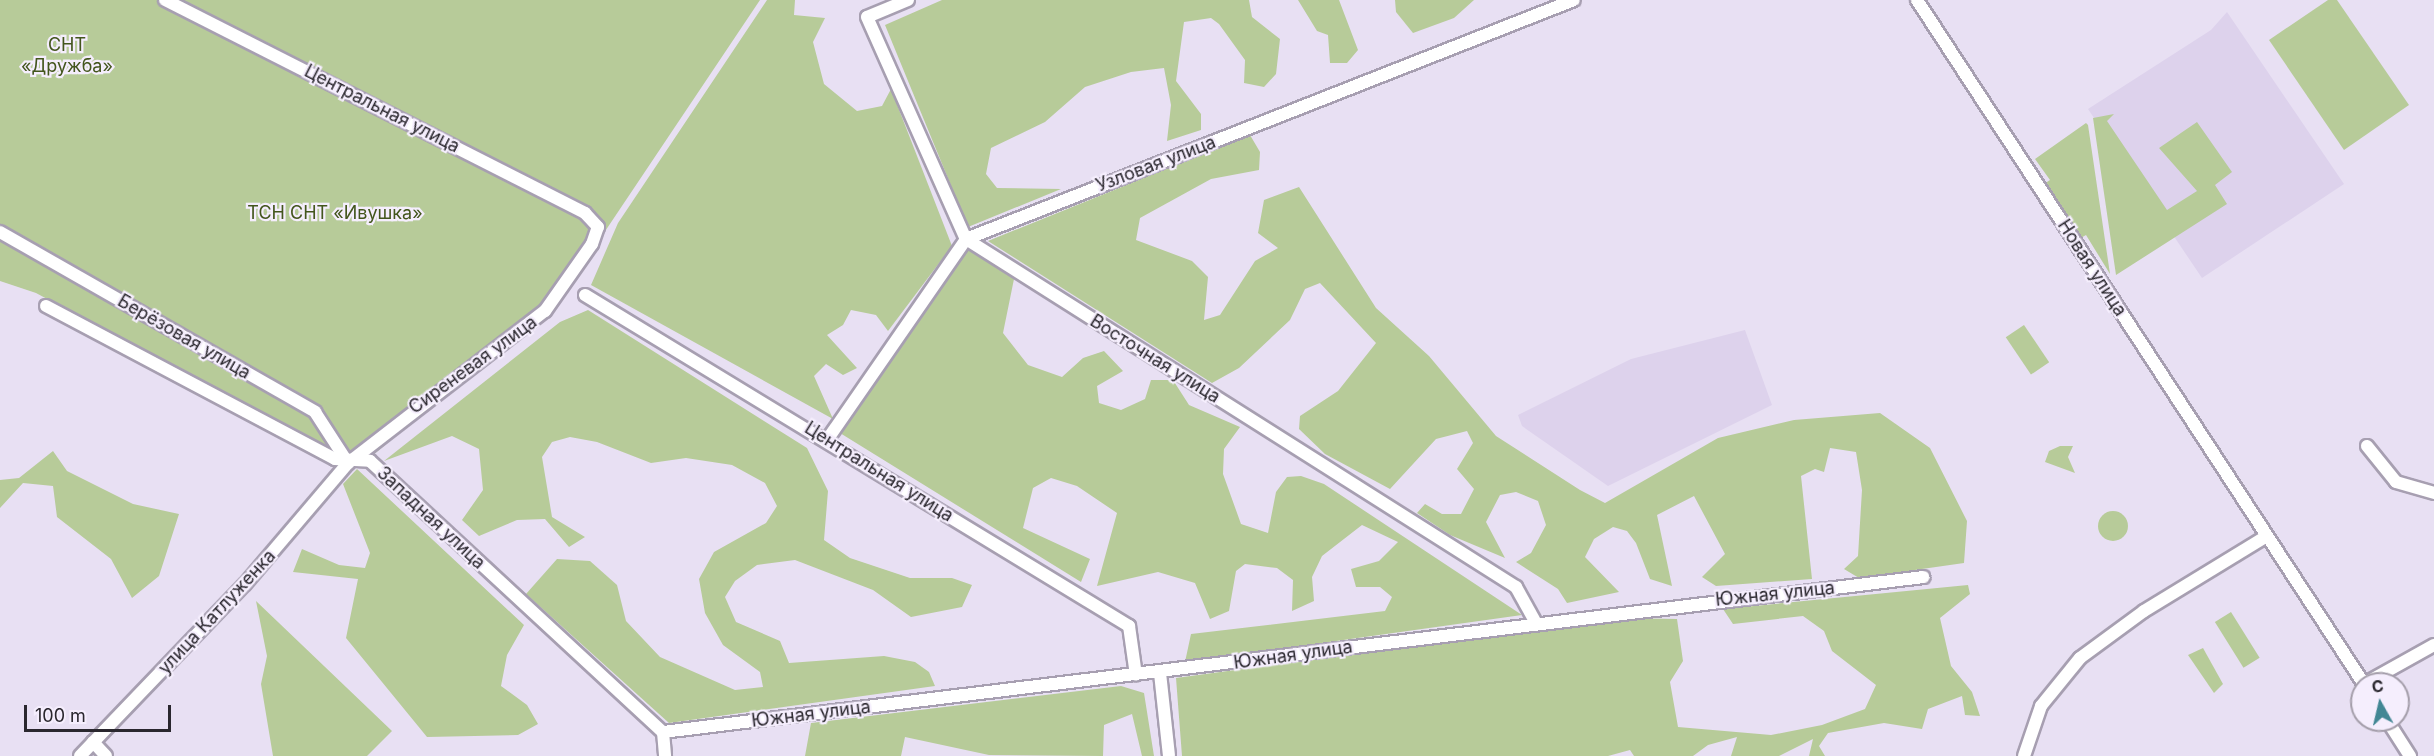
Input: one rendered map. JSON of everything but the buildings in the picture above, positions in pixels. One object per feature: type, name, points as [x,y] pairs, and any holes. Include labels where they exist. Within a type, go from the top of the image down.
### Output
[{"type":"street","name":"Центральная улица","points":[[165,0],[597,223]]},
{"type":"street","points":[[827,440],[966,239],[867,17],[908,0]]},
{"type":"street","name":"Узловая улица","points":[[966,239],[1575,0]]},
{"type":"street","name":"Новая улица","points":[[1917,0],[2265,537],[2356,672]]},
{"type":"street","name":"Сиреневая улица","points":[[348,463],[435,391],[529,327],[592,244],[597,223]]},
{"type":"street","name":"Берёзовая улица","points":[[0,232],[315,412],[348,463]]},
{"type":"street","name":"Восточная улица","points":[[966,239],[1516,587],[1535,621]]},
{"type":"street","name":"Центральная улица","points":[[585,295],[827,440],[1129,626],[1136,675]]},
{"type":"street","name":"Западная улица","points":[[46,306],[348,463],[370,461],[663,732]]},
{"type":"street","points":[[2367,446],[2396,482],[2434,493]]},
{"type":"street","name":"улица Катлуженка","points":[[80,756],[245,584],[348,463]]},
{"type":"street","points":[[2024,756],[2041,706],[2080,658],[2144,611],[2265,537]]},
{"type":"street","name":"Южная улица","points":[[663,732],[1160,673],[1535,621],[1924,577]]},
{"type":"street","points":[[2386,672],[2434,645]]},
{"type":"street","points":[[1160,673],[1169,756]]},
{"type":"street","points":[[663,732],[665,756]]},
{"type":"street","points":[[2395,732],[2410,756]]},
{"type":"street","points":[[93,742],[106,756]]},
{"type":"shaded area","points":[[2227,12],[2344,184],[2202,278],[2088,109],[2211,30]]},
{"type":"shaded area","points":[[1745,330],[1772,405],[1608,486],[1522,426],[1518,415],[1631,359]]},
{"type":"green space","name":"ТСН СНТ «Ивушка»","points":[[0,0],[760,0],[557,303],[373,455],[334,453],[36,293],[0,281]]},
{"type":"green space","points":[[767,0],[795,0],[794,15],[825,18],[813,42],[824,84],[857,111],[882,106],[891,89],[952,246],[888,331],[876,315],[851,310],[843,325],[827,335],[857,368],[843,375],[826,364],[814,376],[833,419],[591,285],[618,223]]},
{"type":"green space","points":[[942,0],[1249,0],[1252,17],[1280,39],[1276,74],[1264,87],[1244,83],[1245,60],[1219,24],[1211,18],[1184,22],[1176,81],[1201,114],[1201,130],[1167,141],[1171,105],[1164,68],[1131,72],[1085,87],[1045,122],[991,148],[986,174],[997,188],[1061,189],[968,227],[885,25]]},
{"type":"green space","points":[[1298,0],[1339,0],[1358,50],[1347,63],[1330,63],[1328,35],[1317,31]]},
{"type":"green space","points":[[1395,0],[1474,0],[1454,18],[1413,33],[1396,12]]},
{"type":"green space","points":[[2328,0],[2337,0],[2409,105],[2344,150],[2269,40]]},
{"type":"green space","points":[[2114,114],[2107,121],[2167,210],[2197,191],[2159,148],[2197,122],[2232,172],[2215,185],[2227,204],[2116,275],[2093,118]]},
{"type":"green space","points":[[2086,123],[2110,274],[2086,235],[2079,239],[2044,184],[2050,180],[2035,159]]},
{"type":"green space","points":[[1250,135],[1260,152],[1259,170],[1211,179],[1140,218],[1136,240],[1192,261],[1208,277],[1204,320],[1220,315],[1255,261],[1278,248],[1258,233],[1264,200],[1299,187],[1376,308],[1429,356],[1496,436],[1580,490],[1605,503],[1718,438],[1794,420],[1880,413],[1930,448],[1967,521],[1964,563],[1859,578],[1844,569],[1858,556],[1862,490],[1856,452],[1830,448],[1824,472],[1815,469],[1801,476],[1812,579],[1716,586],[1702,577],[1725,554],[1694,496],[1657,515],[1672,586],[1650,579],[1636,543],[1627,531],[1613,527],[1594,539],[1585,557],[1619,592],[1567,603],[1558,589],[1516,562],[1531,553],[1546,525],[1538,501],[1516,492],[1500,495],[1486,522],[1505,558],[1450,535],[1417,513],[1425,504],[1442,514],[1461,514],[1474,489],[1457,469],[1473,443],[1467,431],[1436,439],[1390,489],[1325,454],[1299,429],[1300,416],[1338,391],[1376,343],[1320,283],[1305,289],[1290,320],[1239,368],[1212,383],[988,241]]},
{"type":"green space","points":[[967,249],[1014,279],[1003,333],[1028,365],[1062,377],[1083,358],[1104,351],[1123,371],[1097,386],[1099,403],[1121,410],[1145,399],[1151,380],[1173,380],[1189,405],[1240,427],[1224,449],[1223,474],[1241,524],[1268,533],[1276,492],[1287,477],[1301,476],[1324,484],[1522,615],[1185,662],[1191,634],[1385,611],[1392,597],[1380,587],[1356,587],[1351,569],[1379,561],[1398,542],[1362,525],[1322,556],[1312,577],[1314,601],[1292,611],[1293,580],[1277,568],[1245,564],[1236,571],[1229,611],[1210,619],[1195,583],[1158,572],[1097,586],[1117,513],[1077,486],[1051,478],[1033,488],[1023,528],[1090,559],[1081,582],[840,433]]},
{"type":"green space","points":[[588,310],[807,448],[828,491],[824,540],[850,558],[910,578],[952,578],[972,585],[962,607],[911,617],[873,590],[795,560],[757,565],[735,581],[725,597],[736,622],[780,641],[789,663],[884,656],[915,662],[929,672],[935,686],[669,723],[526,594],[557,559],[590,561],[617,585],[626,621],[660,657],[735,690],[763,687],[760,672],[723,645],[705,613],[699,579],[714,552],[766,523],[777,506],[765,483],[732,465],[686,458],[651,463],[597,442],[570,437],[552,442],[542,457],[552,517],[585,537],[569,547],[545,519],[517,520],[479,536],[462,520],[483,490],[479,449],[452,436],[384,461],[560,322]]},
{"type":"green space","points":[[2024,325],[2049,362],[2031,375],[2006,337]]},
{"type":"green space","points":[[2060,446],[2073,446],[2068,457],[2075,473],[2045,462],[2049,451]]},
{"type":"green space","points":[[53,451],[67,471],[133,504],[179,514],[159,576],[132,598],[111,559],[57,517],[53,486],[23,483],[0,508],[0,480],[19,478]]},
{"type":"green space","points":[[357,469],[524,625],[507,655],[501,686],[527,705],[538,724],[518,735],[427,737],[346,638],[358,579],[293,572],[302,549],[339,565],[365,568],[370,553],[343,484]]},
{"type":"green space","points":[[2113,511],[2124,515],[2128,526],[2124,537],[2113,541],[2102,537],[2098,526],[2102,515]]},
{"type":"green space","points":[[1968,585],[1970,594],[1940,618],[1951,666],[1972,692],[1980,716],[1965,715],[1962,696],[1928,709],[1922,729],[1884,723],[1828,733],[1819,746],[1825,756],[1809,756],[1813,739],[1779,756],[1731,756],[1737,737],[1708,745],[1693,756],[1634,756],[1630,750],[1608,756],[1182,756],[1176,678],[1616,618],[1677,619],[1683,661],[1670,682],[1678,727],[1771,735],[1822,725],[1865,709],[1876,685],[1832,651],[1824,631],[1803,616],[1733,624],[1723,609]]},
{"type":"green space","points":[[256,601],[392,731],[367,756],[273,756],[261,684],[267,656]]},
{"type":"green space","points":[[2231,612],[2260,658],[2244,668],[2215,622]]},
{"type":"green space","points":[[2203,648],[2223,684],[2214,693],[2188,655]]},
{"type":"green space","points":[[1121,686],[1144,693],[1154,756],[1142,756],[1132,714],[1104,725],[1103,756],[989,755],[905,737],[901,756],[805,756],[811,723]]},
{"type":"park label","name":"СНТ «Дружба»","points":[[67,56]]}]
